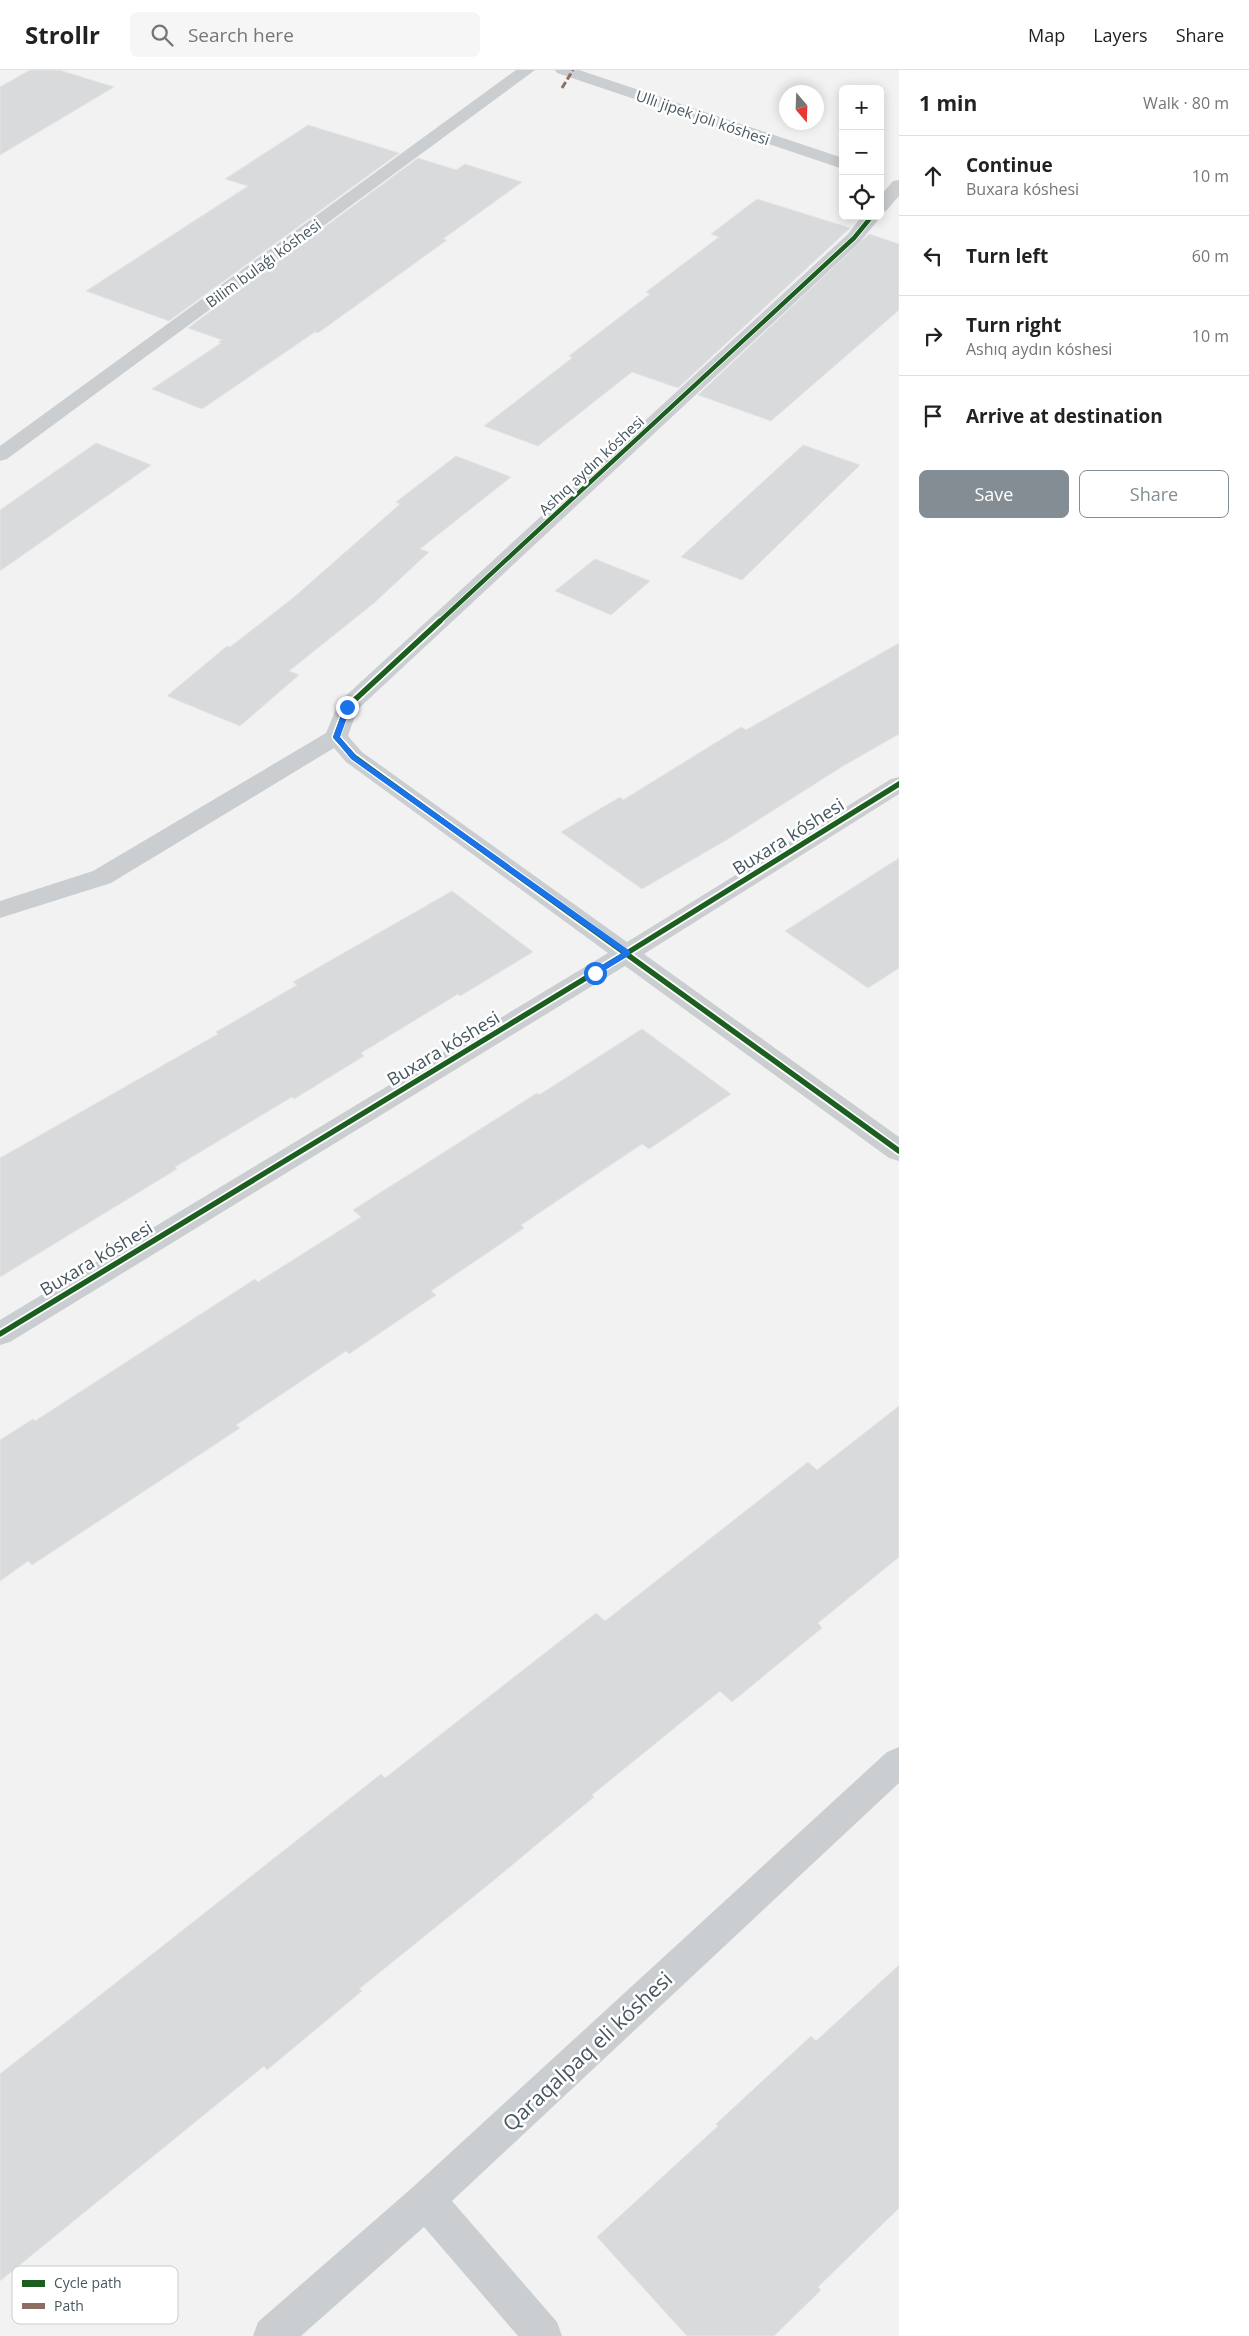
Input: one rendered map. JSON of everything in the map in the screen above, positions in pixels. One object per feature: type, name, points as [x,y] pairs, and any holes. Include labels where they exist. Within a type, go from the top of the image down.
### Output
[{"type":"street","name":"Bilim bulaǵı kóshesi","points":[[0,455],[527,70]]},
{"type":"street","name":"Ullı jipek jolı kóshesi","points":[[563,70],[839,163]]},
{"type":"street","points":[[884,178],[899,184],[884,202]]},
{"type":"street","name":"Ashıq aydın kóshesi","points":[[336,737],[347,707],[854,238],[869,220]]},
{"type":"street","points":[[0,910],[102,877],[336,737],[354,757],[899,1151]]},
{"type":"street","name":"Buxara kóshesi","points":[[0,1334],[627,953],[899,784]]},
{"type":"street","name":"Qaraqalpaq eli kóshesi","points":[[272,2336],[426,2200],[899,1762]]},
{"type":"street","points":[[426,2200],[543,2336]]},
{"type":"building","points":[[30,70],[59,70],[114,87],[0,155],[0,87]]},
{"type":"building","points":[[308,125],[399,153],[169,321],[86,291],[248,186],[225,179]]},
{"type":"building","points":[[418,158],[456,170],[465,164],[522,182],[443,239],[447,240],[318,333],[315,332],[202,409],[152,389],[221,343],[218,342],[222,340],[188,328]]},
{"type":"building","points":[[757,199],[850,228],[678,388],[632,372],[538,446],[484,426],[572,358],[569,356],[650,294],[646,292],[719,237],[711,234]]},
{"type":"building","points":[[869,234],[899,244],[899,310],[771,421],[698,395]]},
{"type":"building","points":[[96,443],[151,465],[0,571],[0,510]]},
{"type":"building","points":[[803,445],[860,465],[742,580],[681,557]]},
{"type":"building","points":[[456,456],[511,477],[420,549],[429,552],[374,603],[289,671],[299,675],[240,726],[167,696],[227,646],[230,647],[293,598],[400,504],[396,502]]},
{"type":"building","points":[[595,559],[650,581],[611,615],[555,591]]},
{"type":"building","points":[[899,643],[899,734],[843,766],[728,839],[642,889],[561,832],[620,797],[623,800],[741,727],[746,730]]},
{"type":"building","points":[[899,858],[899,968],[868,988],[785,931]]},
{"type":"building","points":[[452,891],[533,952],[460,996],[458,994],[361,1053],[364,1056],[294,1099],[292,1097],[175,1167],[177,1169],[0,1277],[0,1158],[218,1034],[216,1032],[297,985],[293,982]]},
{"type":"building","points":[[642,1029],[731,1094],[649,1149],[642,1144],[521,1225],[524,1228],[431,1291],[436,1295],[349,1354],[346,1351],[236,1425],[240,1428],[32,1565],[28,1561],[0,1581],[0,1440],[33,1419],[35,1421],[255,1279],[258,1282],[361,1217],[353,1210]]},
{"type":"building","points":[[899,1406],[899,1557],[818,1623],[822,1628],[732,1702],[720,1691],[592,1795],[594,1797],[488,1885],[359,1989],[362,1991],[267,2070],[264,2066],[18,2266],[12,2266],[12,2271],[0,2281],[0,2074],[381,1774],[385,1778],[596,1613],[605,1621],[808,1462],[817,1470]]},
{"type":"building","points":[[899,1965],[899,2208],[818,2287],[821,2290],[774,2336],[687,2336],[597,2237],[718,2126],[716,2124],[811,2036],[816,2041]]},
{"type":"marked path","points":[[562,88],[573,70]]},
{"type":"cycle path","points":[[869,220],[854,238],[347,707],[336,737],[354,757],[899,1151]]},
{"type":"cycle path","points":[[0,1334],[627,953],[899,784]]},
{"type":"route","points":[[347,707],[336,737],[354,757],[627,953],[595,973]]}]
